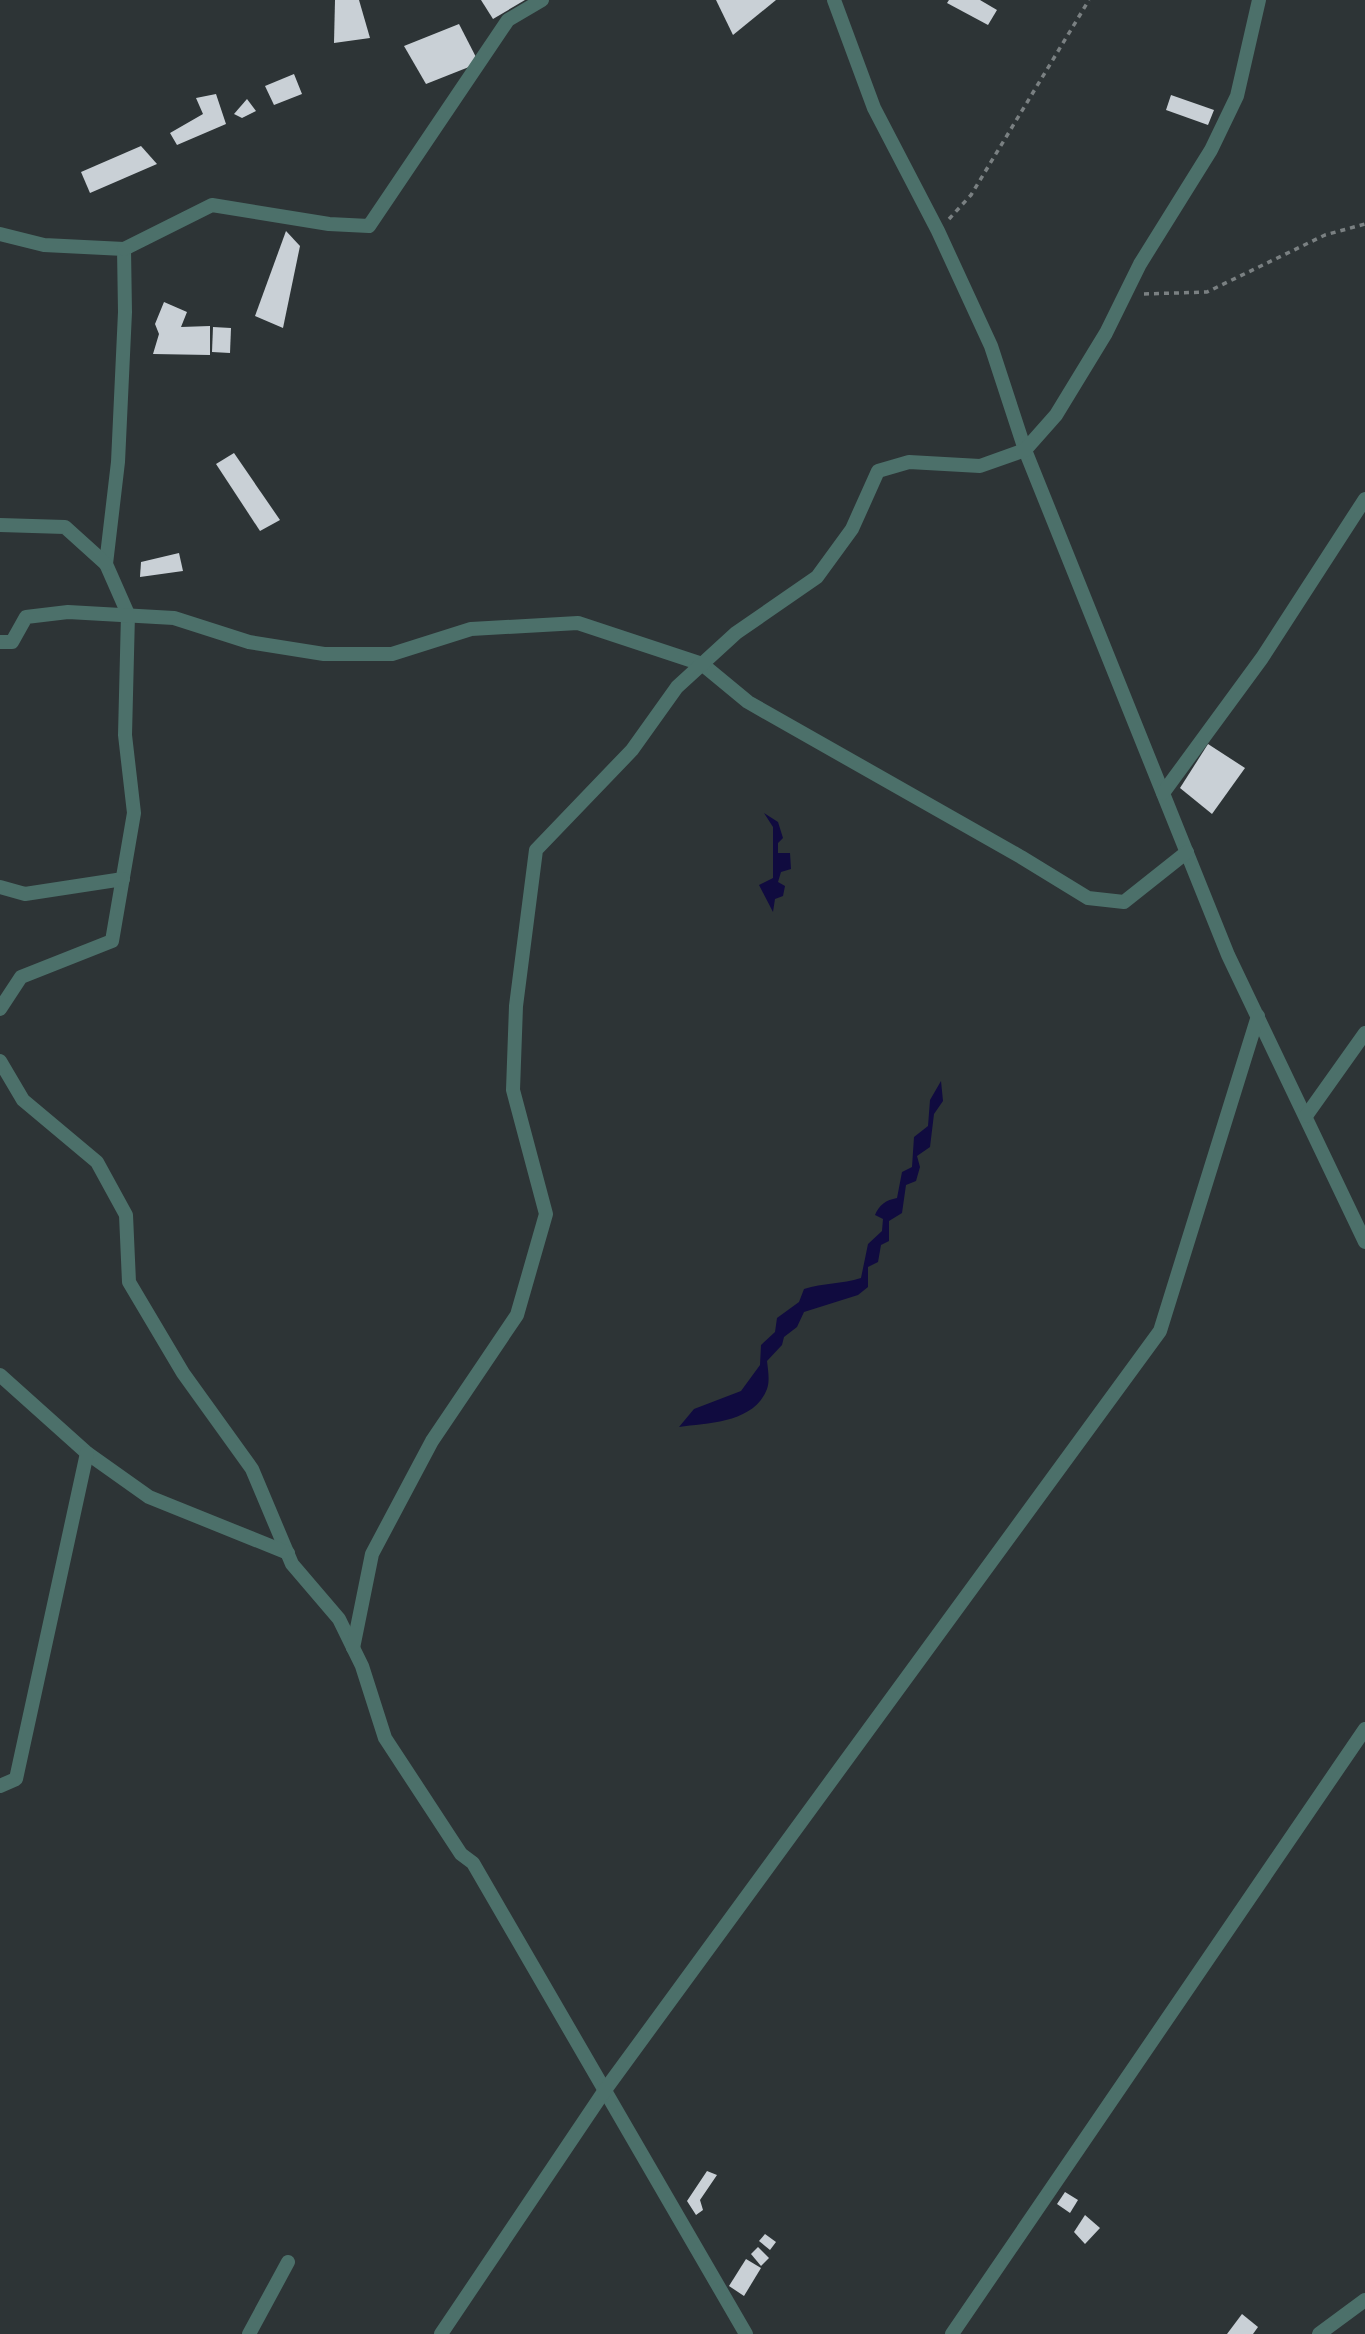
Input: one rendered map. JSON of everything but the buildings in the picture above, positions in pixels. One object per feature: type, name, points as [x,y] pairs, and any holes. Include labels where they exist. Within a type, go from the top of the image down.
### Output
[{"type":"street","points":[[0,234],[44,245],[124,249],[212,205],[329,224],[369,226],[508,20],[542,0]]},
{"type":"street","points":[[834,0],[874,108],[938,231],[991,346],[1025,450],[1228,955],[1365,1242]]},
{"type":"street","points":[[353,1648],[372,1554],[432,1441],[517,1315],[546,1214],[513,1090],[516,1006],[536,850],[632,750],[677,687],[736,633],[817,577],[852,529],[878,471],[909,462],[980,466],[1025,450],[1056,415],[1086,369],[1140,264],[1211,150],[1237,96],[1259,0]]},
{"type":"street","points":[[106,564],[118,462],[125,312],[124,249]]},
{"type":"street","points":[[1163,793],[1262,658],[1365,499]]},
{"type":"street","points":[[0,524],[65,527],[106,564],[128,614],[125,735],[134,813],[112,941],[21,976],[0,1009]]},
{"type":"street","points":[[0,642],[12,642],[26,617],[68,612],[174,618],[249,642],[324,653],[392,653],[471,629],[578,622],[702,664],[748,702],[1088,898],[1125,902],[1187,852]]},
{"type":"street","points":[[0,887],[25,894],[123,879]]},
{"type":"street","points":[[441,2334],[605,2090],[1160,1331],[1258,1016]]},
{"type":"street","points":[[1306,1116],[1365,1033]]},
{"type":"street","points":[[0,1061],[23,1100],[97,1162],[126,1215],[129,1282],[183,1373],[253,1469],[292,1563],[339,1619],[362,1666],[385,1738],[461,1854],[473,1863],[746,2334]]},
{"type":"street","points":[[0,1375],[87,1453],[149,1497],[288,1553]]},
{"type":"street","points":[[0,1786],[16,1779],[87,1453]]},
{"type":"street","points":[[952,2334],[1365,1729]]},
{"type":"street","points":[[249,2334],[288,2262]]},
{"type":"street","points":[[1319,2334],[1365,2300]]},
{"type":"path","points":[[938,231],[971,195],[1089,0]]},
{"type":"path","points":[[1124,295],[1207,292],[1325,235],[1365,224]]},
{"type":"shaded area","points":[[764,813],[778,822],[783,838],[778,843],[778,853],[790,853],[791,869],[781,872],[778,882],[785,886],[783,896],[775,899],[773,912],[759,885],[773,878],[773,827]]},
{"type":"shaded area","points":[[941,1081],[943,1101],[934,1114],[930,1147],[917,1156],[920,1167],[916,1181],[906,1185],[902,1213],[889,1221],[889,1241],[881,1245],[878,1262],[868,1267],[868,1287],[858,1295],[804,1312],[797,1327],[784,1337],[782,1345],[767,1361],[767,1389],[752,1409],[717,1422],[679,1427],[694,1409],[741,1391],[760,1365],[761,1345],[775,1332],[777,1318],[799,1302],[804,1289],[861,1278],[868,1244],[882,1231],[883,1219],[875,1215],[883,1204],[897,1198],[902,1172],[912,1167],[914,1137],[928,1126],[930,1100]]}]
